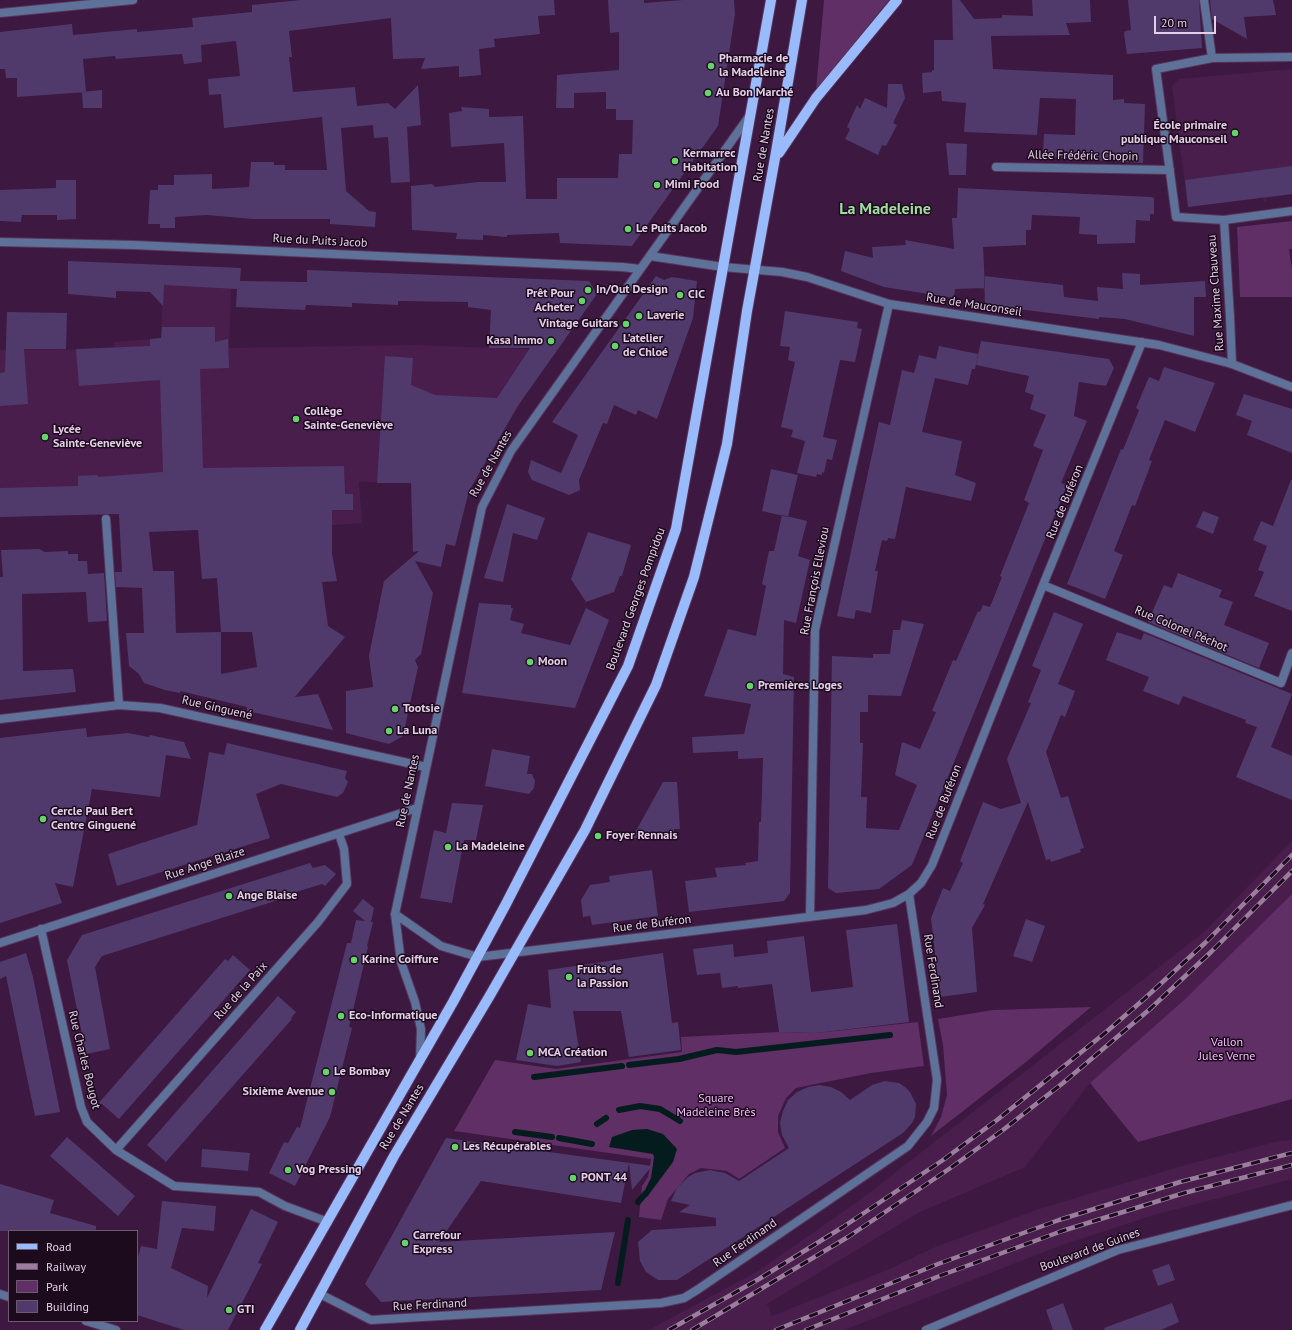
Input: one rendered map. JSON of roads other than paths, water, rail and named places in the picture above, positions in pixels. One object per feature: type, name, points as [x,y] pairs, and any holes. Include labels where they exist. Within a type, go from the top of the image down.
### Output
[{"type":"main road","name":"Rue de Nantes","points":[[723,267],[771,0]]},
{"type":"main road","name":"Rue de Nantes","points":[[754,270],[802,0]]},
{"type":"main road","points":[[775,158],[816,98],[897,0]]},
{"type":"main road","name":"Boulevard Georges Pompidou","points":[[478,957],[628,666],[676,529],[723,267]]},
{"type":"main road","points":[[514,953],[585,830],[656,685],[694,577],[727,444],[754,270]]},
{"type":"main road","name":"Rue de Nantes","points":[[300,1330],[394,1156],[514,953]]},
{"type":"main road","name":"Rue de Nantes","points":[[265,1330],[478,957]]},
{"type":"street","points":[[0,13],[133,0]]},
{"type":"street","points":[[1204,0],[1212,58]]},
{"type":"street","name":"Rue Maxime Chauveau","points":[[1292,57],[1212,58],[1156,69],[1176,217],[1224,220],[1292,212]]},
{"type":"street","name":"Rue de Nantes","points":[[420,1060],[421,1029],[415,1002],[401,962],[395,914],[482,507],[511,451],[751,113]]},
{"type":"street","name":"Allée Frédéric Chopin","points":[[996,167],[1170,170]]},
{"type":"street","name":"Rue Maxime Chauveau","points":[[1224,220],[1232,364]]},
{"type":"street","name":"Rue du Puits Jacob","points":[[0,242],[142,245],[640,269]]},
{"type":"street","name":"Rue de Mauconseil","points":[[650,256],[723,267],[782,272],[807,278],[889,304],[1142,342],[1232,364],[1292,387]]},
{"type":"street","name":"Rue François Elleviou","points":[[810,917],[815,630],[889,304]]},
{"type":"street","name":"Rue de Buféron","points":[[514,953],[880,907],[893,903],[909,894],[921,882],[932,865],[1043,585],[1142,342]]},
{"type":"street","points":[[106,519],[119,705]]},
{"type":"street","name":"Rue Colonel Péchot","points":[[1043,585],[1280,683],[1292,653]]},
{"type":"street","name":"Rue Ginguené","points":[[0,719],[119,705],[160,708],[426,767]]},
{"type":"street","name":"Rue Ange Blaize","points":[[0,943],[417,808]]},
{"type":"street","name":"Rue de la Paix","points":[[116,1150],[318,922],[347,884],[344,849],[339,834]]},
{"type":"street","name":"Rue Ferdinand","points":[[320,1294],[371,1320],[661,1303],[684,1298],[697,1290],[908,1146],[928,1122],[934,1108],[937,1080],[909,894]]},
{"type":"street","points":[[395,914],[441,946],[478,957],[514,953]]},
{"type":"street","name":"Rue Charles Bougot","points":[[42,929],[81,1107],[87,1122],[116,1150],[174,1186],[259,1192],[285,1206],[328,1222]]},
{"type":"street","name":"Boulevard de Guines","points":[[926,1330],[1118,1250],[1292,1204]]},
{"type":"street","points":[[89,1322],[116,1330]]},
{"type":"waterway","points":[[629,1065],[679,1059],[717,1050],[736,1052],[890,1035]]},
{"type":"waterway","points":[[534,1077],[622,1066]]},
{"type":"waterway","points":[[619,1110],[640,1106],[660,1109],[680,1121]]},
{"type":"waterway","points":[[597,1124],[606,1118]]},
{"type":"waterway","points":[[515,1132],[552,1137]]},
{"type":"waterway","points":[[559,1138],[592,1144]]},
{"type":"waterway","points":[[638,1202],[646,1193]]},
{"type":"waterway","points":[[618,1283],[628,1220]]},
{"type":"railway","points":[[669,1330],[759,1279],[843,1227],[943,1160],[997,1120],[1105,1033],[1143,1000],[1205,943],[1292,855]]},
{"type":"railway","points":[[692,1330],[848,1237],[949,1169],[1003,1130],[1063,1083],[1150,1009],[1211,952],[1292,871]]},
{"type":"railway","points":[[776,1330],[938,1264],[1059,1220],[1180,1182],[1292,1153]]},
{"type":"railway","points":[[806,1330],[942,1275],[1062,1231],[1184,1193],[1292,1165]]},
{"type":"place","name":"Pharmacie de la Madeleine","points":[[711,66]]},
{"type":"place","name":"Au Bon Marché","points":[[708,93]]},
{"type":"place","name":"École primaire publique Mauconseil","points":[[1235,133]]},
{"type":"place","name":"Kermarrec Habitation","points":[[675,161]]},
{"type":"place","name":"Mimi Food","points":[[657,185]]},
{"type":"place","name":"Le Puits Jacob","points":[[628,229]]},
{"type":"place","name":"In/Out Design","points":[[588,290]]},
{"type":"place","name":"CIC","points":[[680,295]]},
{"type":"place","name":"Prêt Pour Acheter","points":[[582,301]]},
{"type":"place","name":"Laverie","points":[[639,316]]},
{"type":"place","name":"Vintage Guitars","points":[[626,324]]},
{"type":"place","name":"Kasa Immo","points":[[551,341]]},
{"type":"place","name":"L'atelier de Chloé","points":[[615,346]]},
{"type":"place","name":"Collège Sainte-Geneviève","points":[[296,419]]},
{"type":"place","name":"Lycée Sainte-Geneviève","points":[[45,437]]},
{"type":"place","name":"Moon","points":[[530,662]]},
{"type":"place","name":"Premières Loges","points":[[750,686]]},
{"type":"place","name":"Tootsie","points":[[395,709]]},
{"type":"place","name":"La Luna","points":[[389,731]]},
{"type":"place","name":"Cercle Paul Bert Centre Ginguené","points":[[43,819]]},
{"type":"place","name":"Foyer Rennais","points":[[598,836]]},
{"type":"place","name":"La Madeleine","points":[[448,847]]},
{"type":"place","name":"Ange Blaise","points":[[229,896]]},
{"type":"place","name":"Karine Coiffure","points":[[354,960]]},
{"type":"place","name":"Fruits de la Passion","points":[[569,977]]},
{"type":"place","name":"Eco-Informatique","points":[[341,1016]]},
{"type":"place","name":"MCA Création","points":[[530,1053]]},
{"type":"place","name":"Le Bombay","points":[[326,1072]]},
{"type":"place","name":"Sixième Avenue","points":[[332,1092]]},
{"type":"place","name":"Les Récupérables","points":[[455,1147]]},
{"type":"place","name":"Vog Pressing","points":[[288,1170]]},
{"type":"place","name":"PONT 44","points":[[573,1178]]},
{"type":"place","name":"Carrefour Express","points":[[405,1243]]},
{"type":"place","name":"GTI","points":[[229,1310]]},
{"type":"district","name":"La Madeleine","points":[[885,209]]},
{"type":"park label","name":"Vallon Jules Verne","points":[[1227,1050]]},
{"type":"park label","name":"Square Madeleine Brès","points":[[716,1106]]}]
